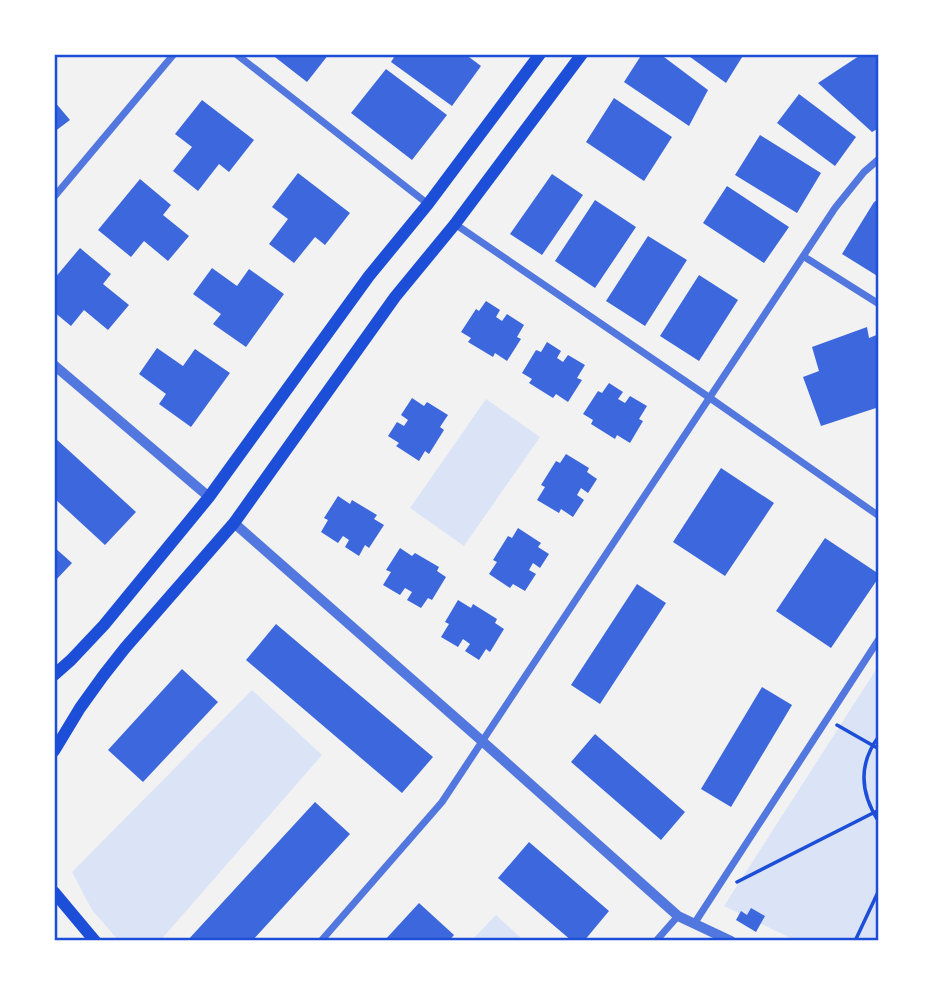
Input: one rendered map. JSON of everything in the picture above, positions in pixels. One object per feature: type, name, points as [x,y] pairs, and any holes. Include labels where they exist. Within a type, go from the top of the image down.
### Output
[{"type":"main road","points":[[54,675],[104,625],[209,497],[369,276],[428,204],[540,54]]},
{"type":"main road","points":[[54,751],[103,676],[234,523],[395,297],[455,224],[582,54]]},
{"type":"main road","points":[[54,892],[95,941]]},
{"type":"street","points":[[54,198],[174,54]]},
{"type":"street","points":[[236,54],[428,204]]},
{"type":"street","points":[[321,941],[442,802],[835,208],[864,172],[879,159]]},
{"type":"street","points":[[455,224],[879,516]]},
{"type":"street","points":[[803,256],[879,304]]},
{"type":"street","points":[[54,365],[209,497]]},
{"type":"street","points":[[234,523],[678,916],[731,941]]},
{"type":"street","points":[[694,924],[879,639]]},
{"type":"street","points":[[656,941],[678,916]]},
{"type":"path","points":[[827,719],[879,749]]},
{"type":"path","points":[[879,736],[866,761],[864,778],[866,795],[879,822]]},
{"type":"path","points":[[717,888],[727,887],[879,810]]},
{"type":"path","points":[[855,941],[879,890]]},
{"type":"shaded area","points":[[486,399],[540,437],[464,546],[410,508]]},
{"type":"shaded area","points":[[879,665],[879,941],[797,941],[724,906]]},
{"type":"shaded area","points":[[252,690],[322,755],[160,941],[119,941],[92,910],[72,872]]},
{"type":"shaded area","points":[[496,915],[521,938],[519,941],[471,941]]},
{"type":"building","points":[[271,54],[329,54],[307,82]]},
{"type":"building","points":[[396,54],[465,54],[481,66],[452,106],[391,62]]},
{"type":"building","points":[[642,54],[660,54],[708,90],[689,126],[624,82]]},
{"type":"building","points":[[686,54],[744,54],[726,83]]},
{"type":"building","points":[[862,54],[879,54],[879,128],[872,132],[818,83]]},
{"type":"building","points":[[386,69],[447,115],[412,160],[351,113]]},
{"type":"building","points":[[799,94],[856,137],[835,166],[777,123]]},
{"type":"building","points":[[614,98],[672,137],[644,181],[586,142]]},
{"type":"building","points":[[202,100],[254,140],[229,172],[219,164],[198,191],[173,171],[192,147],[175,134]]},
{"type":"building","points":[[54,101],[70,120],[54,132]]},
{"type":"building","points":[[760,135],[821,173],[797,213],[735,175]]},
{"type":"building","points":[[298,173],[350,213],[325,245],[315,237],[294,263],[269,244],[288,219],[272,207]]},
{"type":"building","points":[[552,174],[583,195],[542,255],[510,234]]},
{"type":"building","points":[[140,179],[171,205],[163,215],[189,236],[168,261],[144,241],[131,257],[98,230]]},
{"type":"building","points":[[727,186],[789,227],[764,263],[703,223]]},
{"type":"building","points":[[879,199],[879,277],[842,254],[874,202]]},
{"type":"building","points":[[595,200],[636,227],[595,288],[555,261]]},
{"type":"building","points":[[648,236],[687,260],[645,326],[606,301]]},
{"type":"building","points":[[80,248],[111,274],[103,284],[129,305],[108,330],[84,310],[71,326],[54,312],[54,279]]},
{"type":"building","points":[[212,268],[237,286],[249,269],[284,294],[246,347],[213,324],[221,314],[193,294]]},
{"type":"building","points":[[699,275],[738,300],[699,361],[660,336]]},
{"type":"building","points":[[486,301],[500,310],[496,317],[502,321],[507,314],[524,325],[517,337],[521,339],[507,361],[495,353],[493,357],[468,342],[471,338],[461,332],[476,309],[479,311]]},
{"type":"building","points":[[867,327],[869,338],[879,334],[879,407],[821,426],[803,377],[819,371],[812,347]]},
{"type":"building","points":[[547,342],[561,351],[557,358],[563,362],[568,355],[585,365],[577,378],[582,380],[568,402],[556,394],[553,398],[529,383],[532,379],[522,373],[536,350],[541,352]]},
{"type":"building","points":[[157,348],[183,366],[195,349],[230,373],[191,427],[159,404],[166,394],[139,374]]},
{"type":"building","points":[[609,383],[623,392],[618,399],[625,403],[630,396],[647,406],[639,419],[643,421],[630,443],[617,435],[615,439],[591,424],[593,420],[583,414],[598,391],[602,393]]},
{"type":"building","points":[[412,398],[424,406],[427,402],[448,415],[440,427],[444,430],[429,454],[425,451],[419,461],[396,446],[399,443],[388,436],[397,422],[404,426],[408,420],[401,415]]},
{"type":"building","points":[[54,437],[136,512],[105,545],[54,498]]},
{"type":"building","points":[[566,454],[589,468],[587,472],[597,479],[588,493],[581,488],[577,495],[584,500],[573,517],[561,509],[559,513],[537,500],[545,487],[541,485],[556,461],[560,463]]},
{"type":"building","points":[[721,468],[774,503],[725,576],[673,542]]},
{"type":"building","points":[[338,496],[350,504],[352,500],[377,515],[374,519],[384,525],[369,548],[365,545],[359,556],[345,547],[349,540],[343,536],[338,543],[321,532],[328,520],[324,518]]},
{"type":"building","points":[[518,528],[541,543],[538,547],[549,554],[540,568],[533,563],[529,570],[536,574],[525,591],[513,584],[510,588],[489,574],[497,562],[493,560],[508,536],[512,538]]},
{"type":"building","points":[[825,538],[879,574],[831,648],[776,611]]},
{"type":"building","points":[[54,547],[72,563],[54,582]]},
{"type":"building","points":[[400,548],[439,567],[437,571],[446,577],[432,600],[428,598],[421,608],[407,600],[412,592],[405,588],[400,595],[383,585],[391,572],[386,570]]},
{"type":"building","points":[[637,584],[666,603],[600,704],[571,685]]},
{"type":"building","points":[[458,600],[471,608],[473,604],[497,619],[495,623],[504,629],[490,652],[486,649],[479,660],[465,651],[470,644],[463,639],[458,647],[441,637],[449,624],[445,622]]},
{"type":"building","points":[[276,624],[433,757],[402,793],[246,660]]},
{"type":"building","points":[[182,669],[218,702],[143,782],[108,750]]},
{"type":"building","points":[[762,687],[792,705],[731,807],[701,789]]},
{"type":"building","points":[[595,734],[685,812],[661,840],[571,762]]},
{"type":"building","points":[[315,802],[350,834],[252,941],[187,941]]},
{"type":"building","points":[[529,842],[609,911],[584,941],[572,941],[498,878]]},
{"type":"building","points":[[419,903],[454,935],[449,941],[384,941]]},
{"type":"building","points":[[751,908],[765,916],[756,932],[736,920],[741,911],[747,915]]}]
